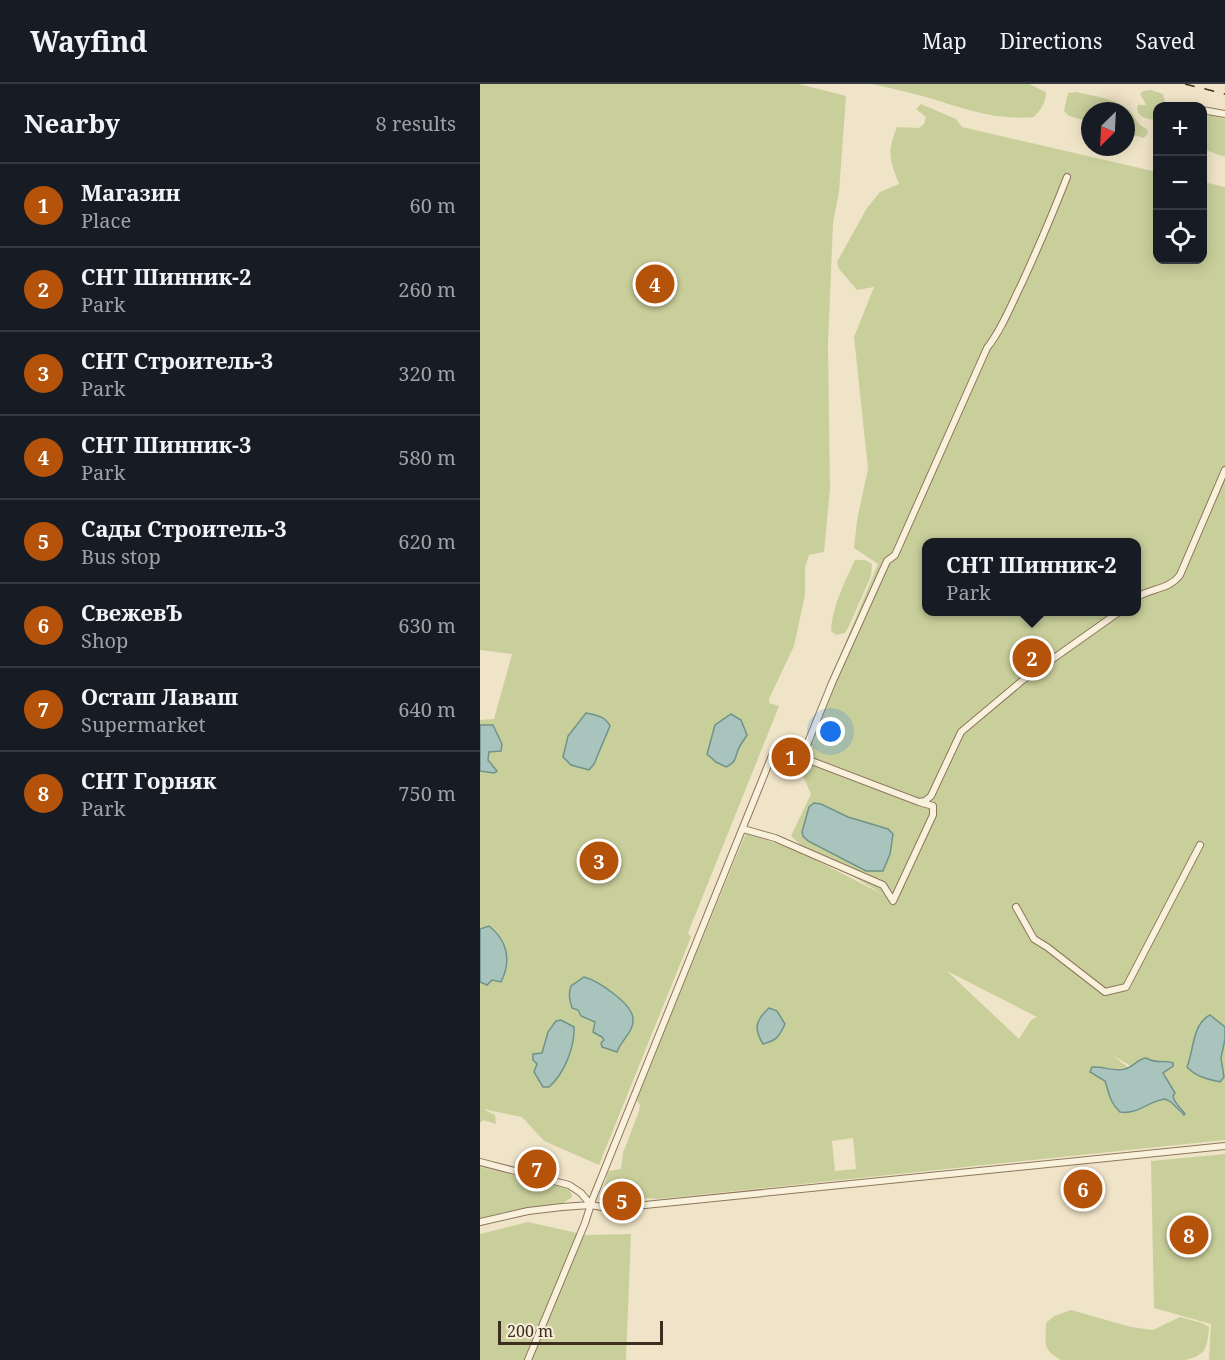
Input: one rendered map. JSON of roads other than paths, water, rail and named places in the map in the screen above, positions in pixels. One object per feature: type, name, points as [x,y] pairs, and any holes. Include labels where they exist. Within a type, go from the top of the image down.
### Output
[{"type":"street","points":[[1207,111],[1225,114]]},
{"type":"street","points":[[802,757],[832,683],[887,561],[895,555],[987,348],[1005,318],[1049,224],[1067,177]]},
{"type":"street","points":[[1141,595],[1175,582],[1180,575],[1225,470]]},
{"type":"street","points":[[919,802],[931,796],[961,732],[1023,680],[1113,616]]},
{"type":"street","points":[[528,1360],[773,753],[780,748],[933,806],[933,815],[893,901],[883,885],[775,837],[743,829]]},
{"type":"street","points":[[1016,907],[1034,939],[1047,946],[1105,992],[1126,987],[1200,845]]},
{"type":"street","points":[[480,1222],[528,1211],[591,1205],[607,1208],[645,1205],[1225,1146]]},
{"type":"street","points":[[480,1162],[569,1185],[581,1193],[591,1205]]},
{"type":"water","points":[[586,713],[603,718],[610,726],[594,764],[589,770],[571,765],[563,757],[568,736]]},
{"type":"water","points":[[731,714],[741,720],[747,735],[735,760],[726,767],[707,754],[715,725]]},
{"type":"water","points":[[480,725],[493,725],[502,744],[501,751],[489,752],[488,760],[497,771],[494,773],[480,771]]},
{"type":"water","points":[[814,803],[848,817],[888,829],[893,834],[890,854],[883,871],[866,871],[808,841],[802,832],[809,807]]},
{"type":"water","points":[[489,926],[504,944],[507,958],[501,982],[492,980],[487,985],[480,982],[480,929]]},
{"type":"water","points":[[584,977],[621,1000],[631,1013],[633,1024],[617,1052],[602,1047],[601,1043],[604,1040],[593,1032],[595,1022],[581,1016],[578,1010],[572,1008],[569,997],[571,986]]},
{"type":"water","points":[[769,1008],[777,1011],[785,1024],[777,1037],[763,1044],[757,1024]]},
{"type":"water","points":[[1210,1015],[1225,1027],[1221,1058],[1224,1077],[1220,1082],[1198,1075],[1187,1067],[1197,1031],[1204,1019]]},
{"type":"water","points":[[561,1020],[574,1027],[570,1051],[564,1068],[554,1082],[549,1087],[543,1087],[534,1072],[537,1064],[533,1060],[533,1054],[542,1053],[548,1032],[556,1021]]},
{"type":"water","points":[[1146,1058],[1173,1063],[1173,1066],[1163,1073],[1184,1115],[1165,1099],[1132,1112],[1120,1112],[1112,1101],[1105,1081],[1090,1072],[1092,1067],[1125,1069]]},
{"type":"railway","points":[[1185,84],[1225,94]]},
{"type":"place","name":"СНТ Шинник-3","points":[[655,284]]},
{"type":"place","name":"СНТ Шинник-2","points":[[1032,658]]},
{"type":"place","name":"Магазин","points":[[791,757]]},
{"type":"place","name":"СНТ Строитель-3","points":[[599,861]]},
{"type":"place","name":"Осташ Лаваш","points":[[537,1169]]},
{"type":"place","name":"СвежевЪ","points":[[1083,1189]]},
{"type":"place","name":"Сады Строитель-3","points":[[622,1201]]},
{"type":"place","name":"СНТ Горняк","points":[[1189,1235]]}]
